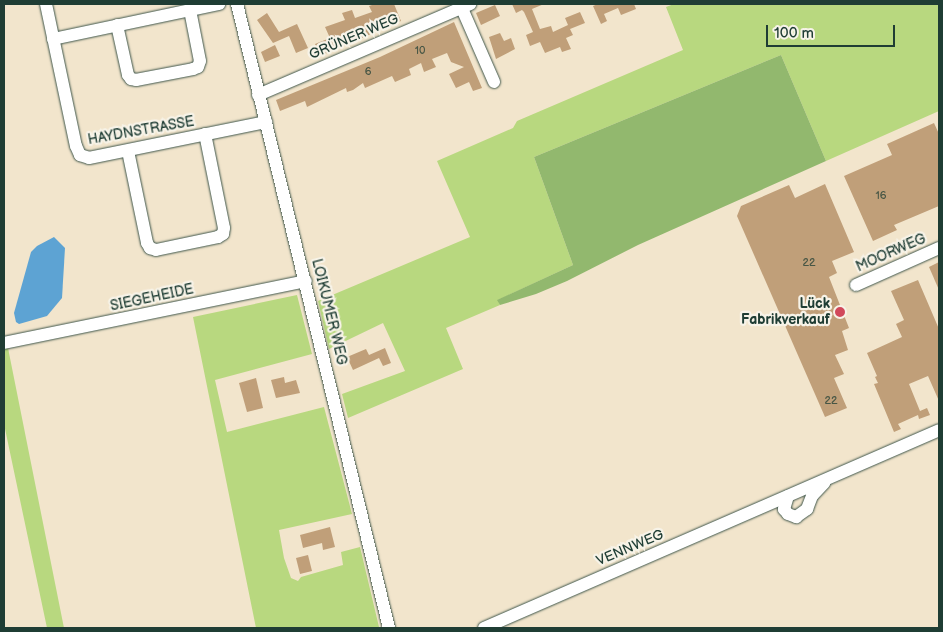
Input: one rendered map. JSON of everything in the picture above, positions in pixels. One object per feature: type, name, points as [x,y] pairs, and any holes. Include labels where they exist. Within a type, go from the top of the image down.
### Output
[{"type":"street","points":[[46,4],[53,40],[219,4]]},
{"type":"street","name":"LOIKUMER WEG","points":[[237,4],[389,628]]},
{"type":"street","name":"GRÜNER WEG","points":[[258,95],[464,5],[494,82]]},
{"type":"street","points":[[117,26],[128,75],[131,79],[136,80],[193,69],[198,67],[200,61],[190,10]]},
{"type":"street","name":"HAYDNSTRASSE","points":[[53,40],[76,146],[80,155],[89,158],[266,122]]},
{"type":"street","points":[[128,151],[147,244],[150,248],[156,250],[209,239],[223,234],[224,228],[205,134]]},
{"type":"street","name":"MOORWEG","points":[[856,285],[939,248]]},
{"type":"street","name":"SIEGEHEIDE","points":[[4,343],[306,281]]},
{"type":"street","name":"VENNWEG","points":[[484,628],[939,430]]},
{"type":"street","name":"VENNWEG","points":[[788,496],[784,510],[796,517],[803,514],[815,490],[829,478]]},
{"type":"green space","points":[[674,4],[939,4],[939,111],[826,161],[781,55],[534,157],[573,265],[498,300],[500,305],[446,328],[463,369],[348,418],[342,394],[405,371],[383,323],[329,349],[318,301],[470,237],[437,161],[513,128],[517,121],[683,50],[666,7]]},
{"type":"green space","points":[[781,55],[826,161],[638,245],[567,281],[536,294],[500,305],[497,300],[573,265],[534,157]]},
{"type":"green space","points":[[297,295],[312,354],[215,380],[227,432],[324,407],[352,514],[279,530],[284,558],[291,578],[298,581],[301,577],[343,565],[341,552],[360,547],[379,627],[256,628],[193,317]]},
{"type":"green space","points":[[8,347],[64,628],[47,628],[4,424],[4,348]]},
{"type":"water","points":[[54,237],[65,248],[62,298],[47,316],[19,324],[16,322],[14,313],[31,252],[37,246]]},
{"type":"building","points":[[375,4],[394,4],[401,21],[391,25],[374,23],[378,31],[320,56],[315,44],[330,38],[325,27],[345,20],[342,13],[352,10],[355,18],[372,12],[369,6]]},
{"type":"building","points":[[512,4],[544,4],[532,9],[540,29],[551,26],[553,32],[568,25],[565,18],[580,12],[585,23],[570,29],[573,35],[566,38],[571,49],[562,52],[560,47],[545,53],[540,42],[530,46],[526,35],[533,32],[524,12],[522,10],[516,13]]},
{"type":"building","points":[[598,4],[634,4],[636,9],[621,15],[618,8],[604,14],[607,21],[601,24],[593,6]]},
{"type":"building","points":[[495,5],[500,16],[481,25],[476,13]]},
{"type":"building","points":[[267,13],[279,32],[297,24],[308,48],[296,53],[289,36],[273,43],[257,20]]},
{"type":"building","points":[[454,22],[482,88],[473,91],[469,82],[456,88],[449,74],[464,67],[451,62],[447,53],[432,59],[436,67],[424,72],[421,63],[409,69],[411,75],[395,82],[392,76],[365,88],[363,83],[353,90],[347,92],[346,88],[307,107],[305,101],[280,111],[276,100],[380,57]]},
{"type":"building","points":[[500,33],[504,41],[511,38],[515,49],[496,59],[489,37]]},
{"type":"building","points":[[275,45],[280,56],[265,62],[261,52]]},
{"type":"building","points":[[934,123],[939,134],[939,206],[894,225],[897,230],[873,241],[844,176],[892,155],[887,144]]},
{"type":"building","points":[[825,184],[854,252],[832,261],[837,273],[829,277],[849,328],[842,331],[848,350],[835,355],[844,374],[834,378],[847,408],[825,417],[737,216],[741,206],[789,185],[795,198]]},
{"type":"building","points":[[939,262],[939,290],[929,267]]},
{"type":"building","points":[[918,280],[939,329],[939,401],[928,376],[909,384],[920,411],[927,408],[930,415],[919,419],[918,415],[898,424],[901,429],[894,432],[874,384],[878,383],[875,377],[877,376],[867,353],[902,337],[896,324],[904,320],[891,291]]},
{"type":"building","points":[[385,348],[391,363],[383,366],[379,358],[353,370],[347,357],[366,349],[369,355]]},
{"type":"building","points":[[284,377],[285,383],[296,380],[300,393],[276,398],[271,380]]},
{"type":"building","points":[[256,378],[263,408],[247,412],[239,383]]},
{"type":"building","points":[[330,527],[335,547],[323,550],[322,543],[303,548],[300,535]]},
{"type":"building","points":[[308,555],[312,571],[300,574],[296,558]]},
{"type":"place","name":"Lück Fabrikverkauf","points":[[840,312]]}]
